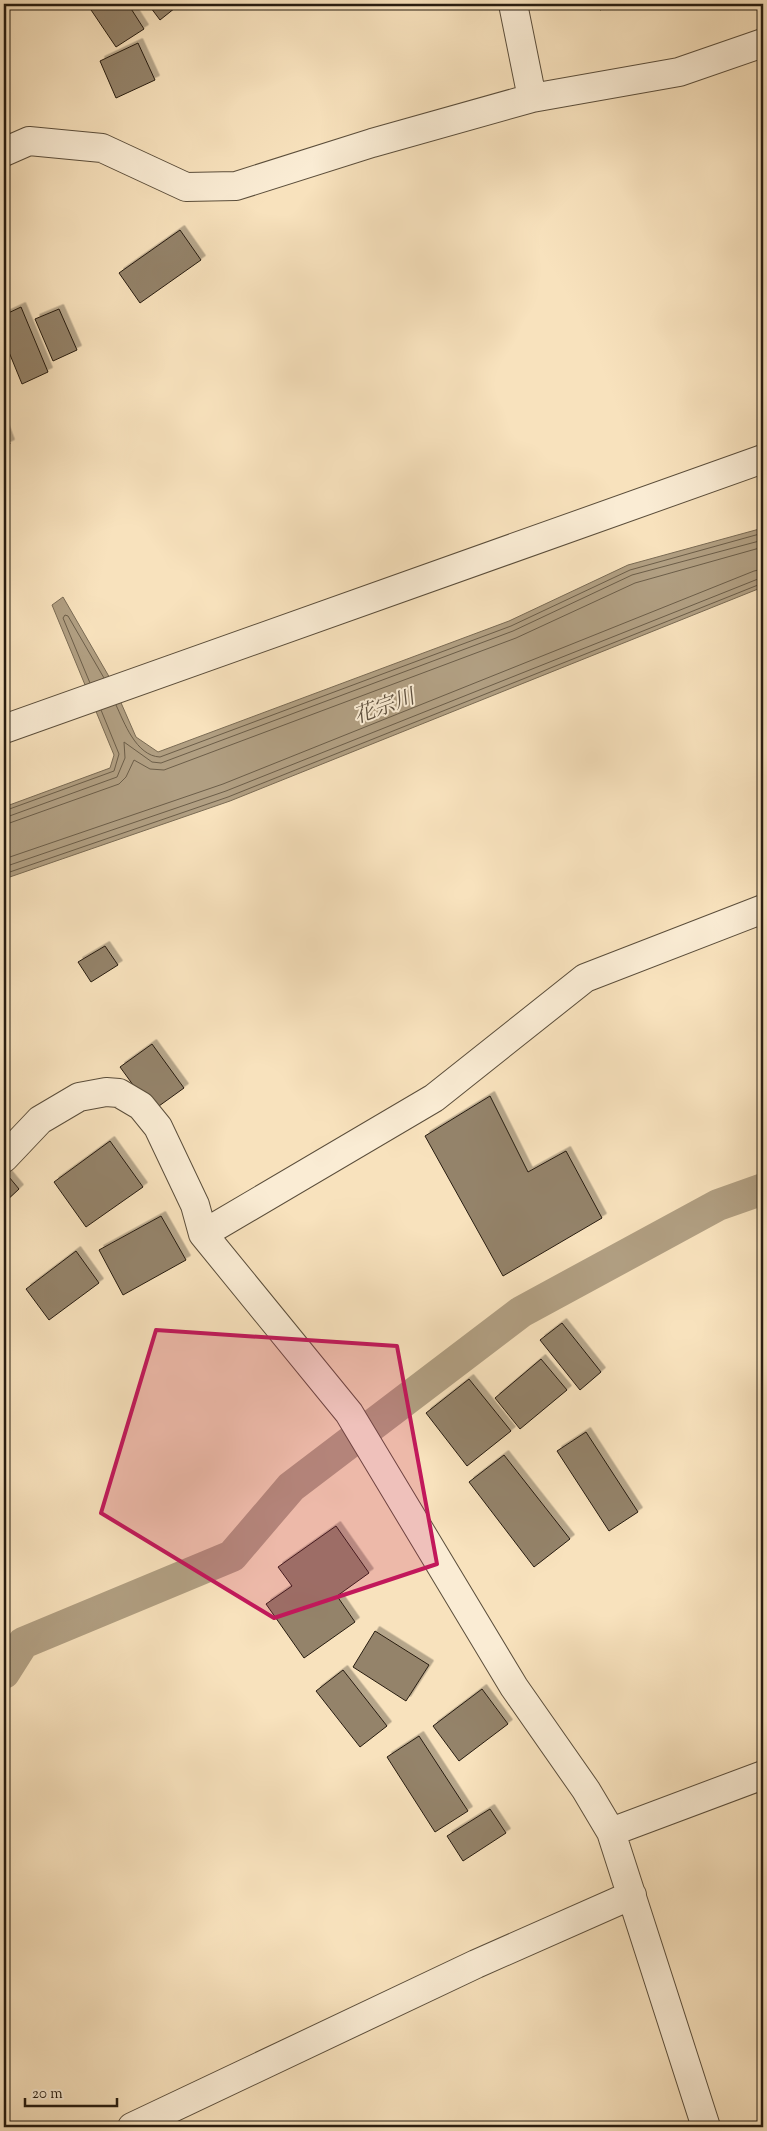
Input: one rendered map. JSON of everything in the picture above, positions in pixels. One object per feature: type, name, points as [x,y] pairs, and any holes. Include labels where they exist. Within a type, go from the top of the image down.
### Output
[{"type":"street","points":[[513,4],[532,98]]},
{"type":"street","points":[[4,152],[29,141],[102,148],[186,187],[236,186],[372,143],[532,98],[679,72],[763,43]]},
{"type":"street","points":[[4,729],[763,459]]},
{"type":"street","points":[[203,1234],[434,1098],[584,978],[763,909]]},
{"type":"street","points":[[4,1158],[40,1120],[79,1097],[106,1092],[119,1093],[141,1106],[158,1127],[195,1206],[203,1234],[349,1414],[514,1687],[586,1790],[611,1832],[706,2127]]},
{"type":"street","points":[[611,1832],[763,1775]]},
{"type":"street","points":[[132,2127],[476,1964],[632,1896]]},
{"type":"highlighted area","points":[[156,1330],[397,1346],[437,1564],[274,1618],[101,1513]]},
{"type":"water","name":"花宗川","points":[[763,528],[763,587],[230,801],[4,879],[4,807],[110,768],[114,755],[52,605],[63,597],[111,680],[136,737],[158,752],[509,621],[628,565]]},
{"type":"building","points":[[87,4],[128,4],[144,29],[116,47]]},
{"type":"building","points":[[148,4],[180,4],[160,20]]},
{"type":"building","points":[[598,4],[618,4],[600,10]]},
{"type":"building","points":[[138,43],[155,80],[116,98],[100,61]]},
{"type":"building","points":[[180,230],[201,260],[140,303],[119,273]]},
{"type":"building","points":[[21,307],[48,372],[22,384],[4,340],[4,315]]},
{"type":"building","points":[[59,309],[77,350],[53,361],[35,319]]},
{"type":"building","points":[[4,428],[10,444],[4,447]]},
{"type":"building","points":[[105,946],[118,965],[91,982],[78,962]]},
{"type":"building","points":[[152,1044],[184,1088],[152,1111],[120,1067]]},
{"type":"building","points":[[490,1096],[528,1172],[566,1151],[602,1218],[503,1276],[425,1136]]},
{"type":"building","points":[[110,1141],[143,1187],[86,1227],[54,1182]]},
{"type":"building","points":[[4,1171],[19,1189],[4,1203]]},
{"type":"building","points":[[161,1216],[186,1260],[123,1295],[99,1250]]},
{"type":"building","points":[[76,1251],[99,1283],[49,1320],[26,1289]]},
{"type":"building","points":[[562,1323],[601,1372],[580,1390],[540,1340]]},
{"type":"building","points":[[541,1359],[567,1390],[520,1429],[495,1398]]},
{"type":"building","points":[[469,1379],[511,1431],[467,1466],[426,1413]]},
{"type":"building","points":[[586,1432],[638,1512],[609,1531],[557,1451]]},
{"type":"building","points":[[504,1455],[570,1539],[534,1567],[469,1482]]},
{"type":"building","points":[[336,1526],[369,1573],[337,1596],[355,1622],[304,1658],[266,1604],[292,1586],[278,1567]]},
{"type":"building","points":[[375,1631],[429,1665],[406,1701],[353,1667]]},
{"type":"building","points":[[343,1670],[387,1726],[360,1747],[316,1691]]},
{"type":"building","points":[[482,1689],[508,1724],[459,1761],[433,1726]]},
{"type":"building","points":[[419,1736],[468,1811],[435,1832],[387,1757]]},
{"type":"building","points":[[490,1809],[506,1833],[463,1861],[447,1836]]},
{"type":"waterway","points":[[4,1673],[23,1643],[232,1556],[291,1487],[521,1312],[718,1205],[763,1189]]}]
